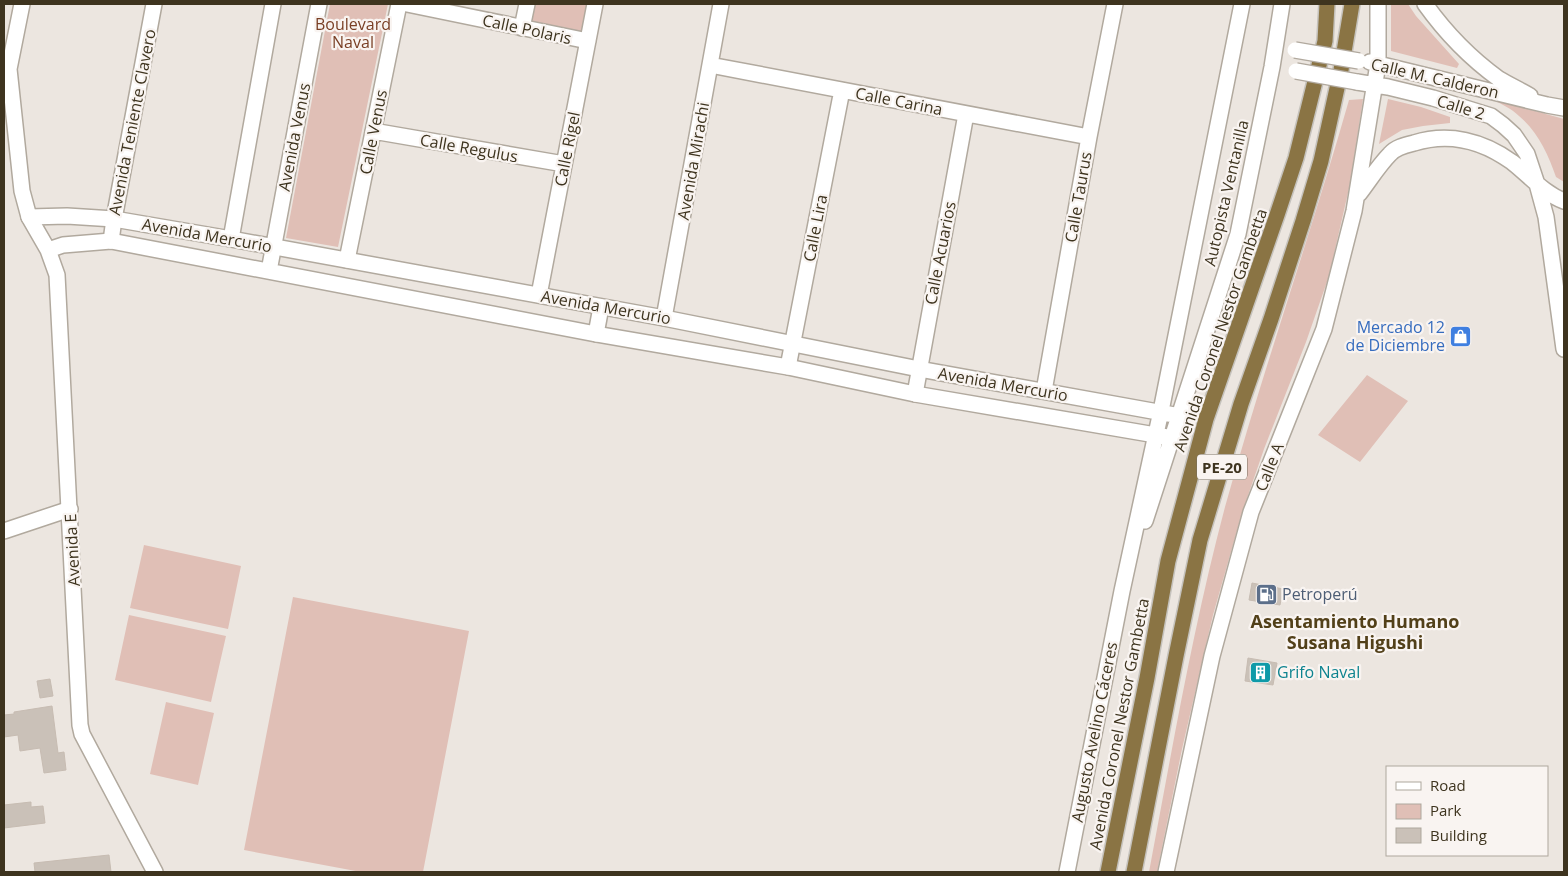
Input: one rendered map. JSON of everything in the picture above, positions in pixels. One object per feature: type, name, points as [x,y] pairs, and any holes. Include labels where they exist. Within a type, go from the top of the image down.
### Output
[{"type":"highway","name":"Avenida Coronel Nestor Gambetta","points":[[1108,872],[1147,678],[1168,561],[1206,419],[1296,158],[1320,66],[1325,41],[1327,4]]},
{"type":"highway","name":"PE-20","points":[[1134,872],[1200,540],[1241,404],[1303,221],[1320,161],[1341,70],[1352,4]]},
{"type":"street","name":"Avenida E","points":[[22,4],[9,43],[9,69],[22,191],[29,217],[48,250],[56,275],[70,509],[80,725],[82,734],[155,872]]},
{"type":"street","name":"Avenida Teniente Clavero","points":[[111,241],[154,4]]},
{"type":"street","points":[[231,239],[274,4]]},
{"type":"street","name":"Avenida Venus","points":[[269,271],[320,4]]},
{"type":"street","name":"Calle Venus","points":[[347,260],[399,4]]},
{"type":"street","name":"Calle Polaris","points":[[407,4],[588,42]]},
{"type":"street","points":[[522,28],[527,4]]},
{"type":"street","name":"Calle Rigel","points":[[539,295],[595,4]]},
{"type":"street","name":"Avenida Mirachi","points":[[664,318],[721,4]]},
{"type":"street","name":"Calle Taurus","points":[[1044,391],[1089,137],[1115,4]]},
{"type":"street","name":"Autopista Ventanilla","points":[[1161,411],[1242,4]]},
{"type":"street","name":"Autopista Ventanilla","points":[[1180,416],[1238,234],[1272,67],[1282,4]]},
{"type":"street","points":[[1378,4],[1378,64]]},
{"type":"street","points":[[1424,4],[1466,52],[1500,79],[1547,105]]},
{"type":"street","name":"Calle M. Calderon","points":[[1275,47],[1378,64],[1564,108]]},
{"type":"street","name":"Calle A","points":[[1166,872],[1212,656],[1251,512],[1324,329],[1357,197],[1378,64]]},
{"type":"street","name":"Calle Carina","points":[[710,65],[1089,137]]},
{"type":"street","name":"Calle 2","points":[[1272,67],[1375,85],[1457,105],[1491,116],[1514,135],[1527,154],[1546,217],[1564,349]]},
{"type":"street","name":"Calle Lira","points":[[788,367],[842,90]]},
{"type":"street","name":"Calle Acuarios","points":[[914,394],[966,114]]},
{"type":"street","name":"Calle Regulus","points":[[373,131],[564,164]]},
{"type":"street","points":[[1357,197],[1390,153],[1398,148],[1425,140],[1454,138],[1478,143],[1498,152],[1547,192],[1564,201]]},
{"type":"street","name":"Avenida Mercurio","points":[[29,217],[67,216],[114,219],[231,239],[601,306],[919,369],[1161,411],[1180,416]]},
{"type":"street","name":"Avenida Mercurio","points":[[48,250],[64,245],[111,241],[596,334],[788,367],[914,394],[1173,438]]},
{"type":"street","points":[[1554,268],[1564,255]]},
{"type":"street","points":[[596,334],[601,306]]},
{"type":"street","name":"Augusto Avelino Cáceres","points":[[1067,872],[1122,591],[1161,411]]},
{"type":"street","name":"Augusto Avelino Cáceres","points":[[1122,591],[1180,416]]},
{"type":"street","points":[[4,531],[70,509]]},
{"type":"green space","name":"Boulevard Naval","points":[[330,4],[388,4],[338,247],[286,238]]},
{"type":"green space","points":[[531,4],[591,4],[585,37],[527,23]]},
{"type":"green space","points":[[1391,4],[1408,4],[1416,16],[1459,64],[1457,68],[1391,51]]},
{"type":"green space","points":[[1363,99],[1350,184],[1329,276],[1242,513],[1213,615],[1182,749],[1157,872],[1149,872],[1193,643],[1225,507],[1349,100]]},
{"type":"green space","points":[[1388,99],[1421,107],[1450,117],[1450,123],[1402,130],[1379,144]]},
{"type":"green space","points":[[1492,99],[1564,119],[1564,182],[1556,177],[1546,152],[1526,122],[1513,111]]},
{"type":"green space","points":[[1367,375],[1408,401],[1360,462],[1318,435]]},
{"type":"green space","points":[[144,545],[241,566],[228,629],[130,608]]},
{"type":"green space","points":[[293,597],[469,631],[423,872],[361,872],[244,850]]},
{"type":"green space","points":[[129,615],[226,636],[211,702],[115,680]]},
{"type":"green space","points":[[166,702],[214,713],[198,785],[150,774]]},
{"type":"building","name":"Petroperú","points":[[1252,583],[1283,589],[1280,605],[1249,600]]},
{"type":"building","name":"Grifo Naval","points":[[1248,658],[1277,663],[1273,685],[1245,681]]},
{"type":"building","points":[[50,679],[53,696],[40,698],[37,681]]},
{"type":"building","points":[[52,706],[58,753],[64,752],[66,770],[44,773],[40,748],[20,751],[18,735],[4,737],[4,715]]},
{"type":"building","points":[[31,802],[31,807],[43,806],[45,823],[4,828],[4,805]]},
{"type":"building","points":[[109,855],[111,872],[35,872],[34,863]]},
{"type":"place","name":"Mercado 12 de Diciembre","points":[[1461,336]]},
{"type":"place","name":"Petroperú","points":[[1266,594]]},
{"type":"place","name":"Grifo Naval","points":[[1261,672]]},
{"type":"district","name":"Asentamiento Humano Susana Higushi","points":[[1355,631]]}]
